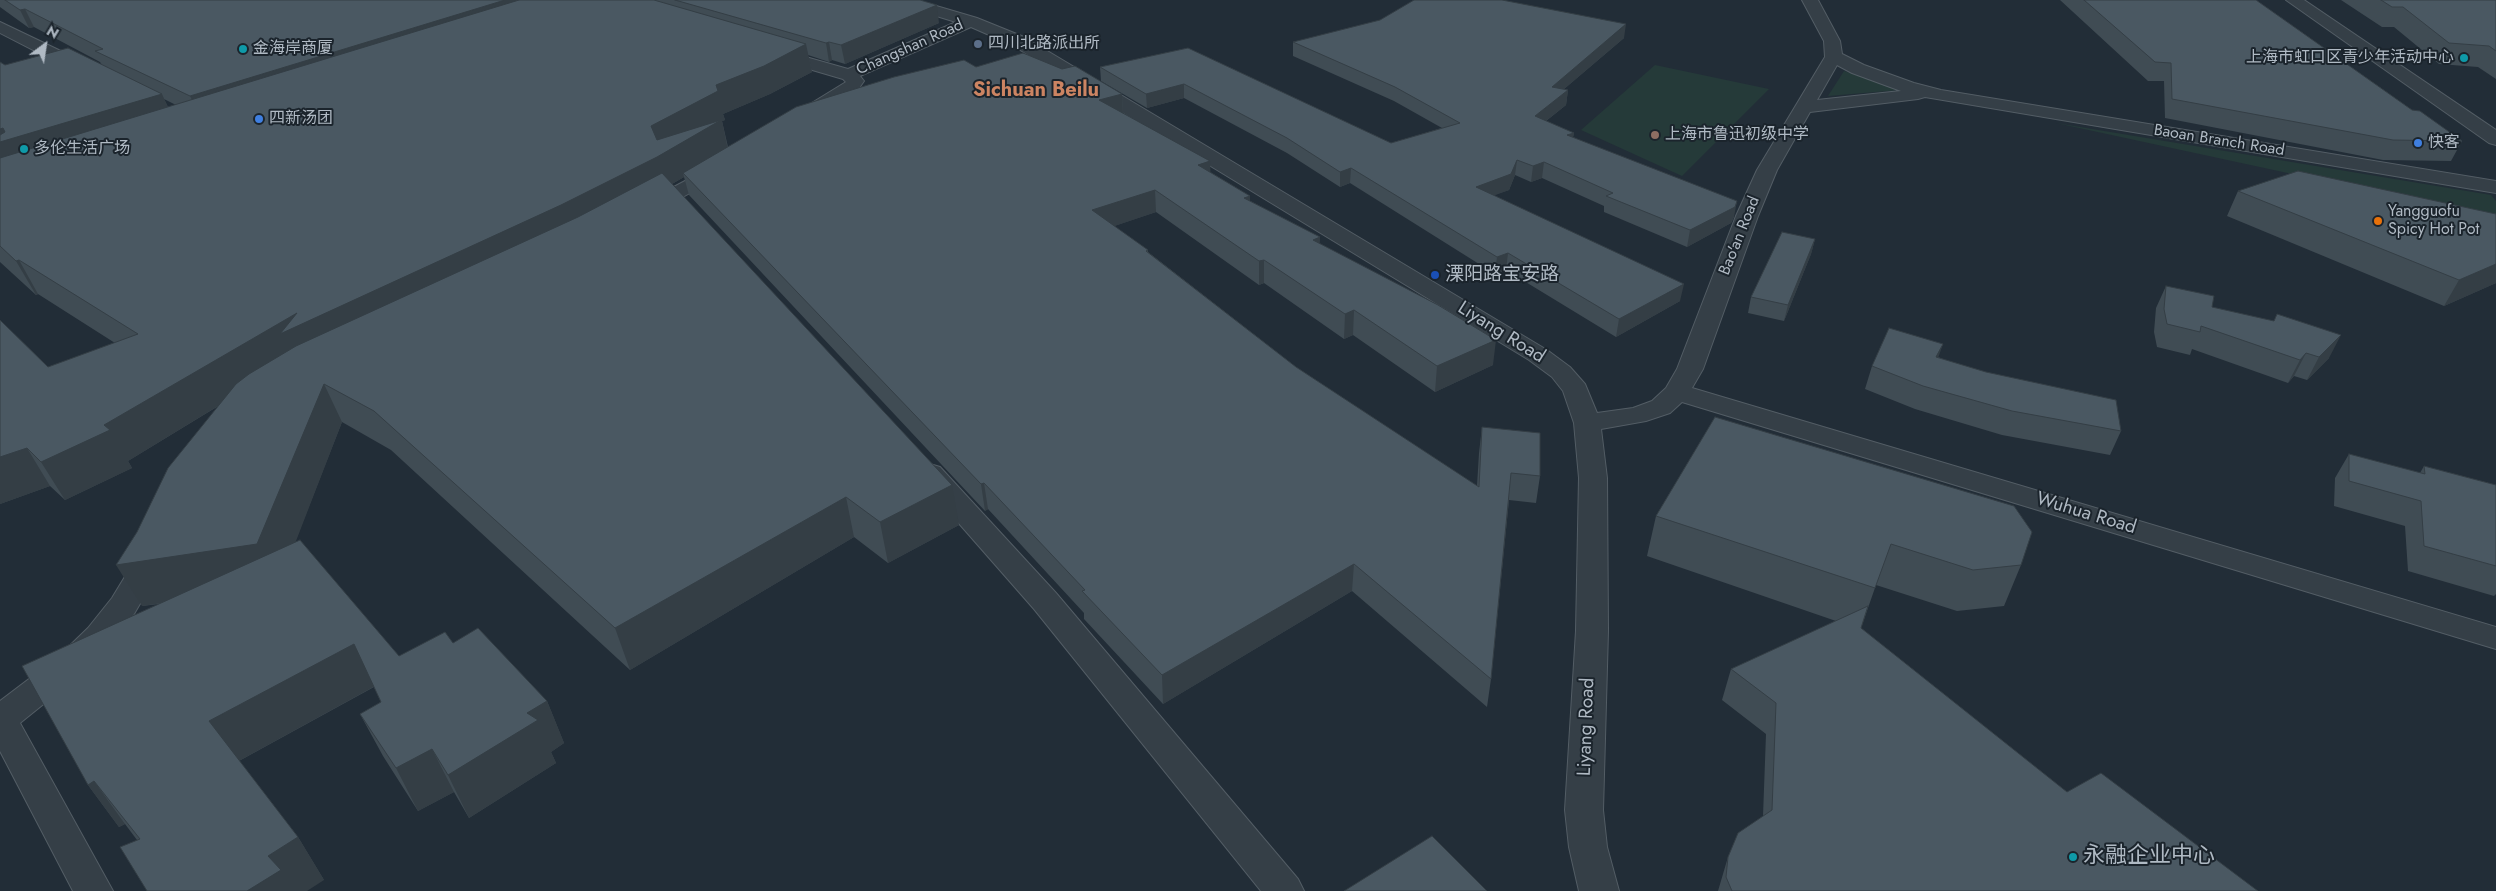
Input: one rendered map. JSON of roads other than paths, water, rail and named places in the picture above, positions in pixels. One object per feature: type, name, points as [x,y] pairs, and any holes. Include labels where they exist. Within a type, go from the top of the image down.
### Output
[{"type":"street","points":[[1810,0],[1832,41],[1834,57]]},
{"type":"street","points":[[2294,0],[2496,139]]},
{"type":"street","name":"Liyang Road","points":[[908,1],[971,21],[1018,40],[1538,355],[1561,372],[1576,390],[1587,423],[1593,478],[1593,574],[1584,810],[1588,847],[1599,891]]},
{"type":"street","name":"Changshan Road","points":[[849,75],[971,21]]},
{"type":"street","points":[[0,27],[102,78]]},
{"type":"street","points":[[755,47],[849,75],[855,81],[852,87],[791,124]]},
{"type":"street","name":"Baoan Branch Road","points":[[1834,57],[1858,69],[1900,84],[1941,95],[2496,187]]},
{"type":"street","name":"Bao'an Road","points":[[1587,423],[1652,411],[1669,402],[1676,392],[1690,369],[1758,191],[1777,150],[1834,57]]},
{"type":"street","name":"Baoan Branch Road","points":[[1803,108],[1905,95],[1941,95]]},
{"type":"street","points":[[626,220],[740,155]]},
{"type":"street","points":[[673,194],[694,216]]},
{"type":"street","name":"Wuhua Road","points":[[1676,392],[2496,638]]},
{"type":"street","points":[[910,451],[1045,601],[1284,891]]},
{"type":"street","points":[[93,891],[0,719],[70,666],[100,636],[123,606],[145,572],[160,538]]},
{"type":"place","name":"四川北路派出所","points":[[978,44]]},
{"type":"place","name":"金海岸商厦","points":[[243,49]]},
{"type":"place","name":"上海市虹口区青少年活动中心","points":[[2464,58]]},
{"type":"place","name":"四新汤团","points":[[259,119]]},
{"type":"place","name":"上海市鲁迅初级中学","points":[[1655,135]]},
{"type":"place","name":"快客","points":[[2418,143]]},
{"type":"place","name":"多伦生活广场","points":[[24,149]]},
{"type":"place","name":"Yangguofu Spicy Hot Pot","points":[[2378,221]]},
{"type":"place","name":"溧阳路宝安路","points":[[1435,275]]},
{"type":"place","name":"永融企业中心","points":[[2073,857]]},
{"type":"district","name":"Sichuan Beilu","points":[[1036,91]]}]
